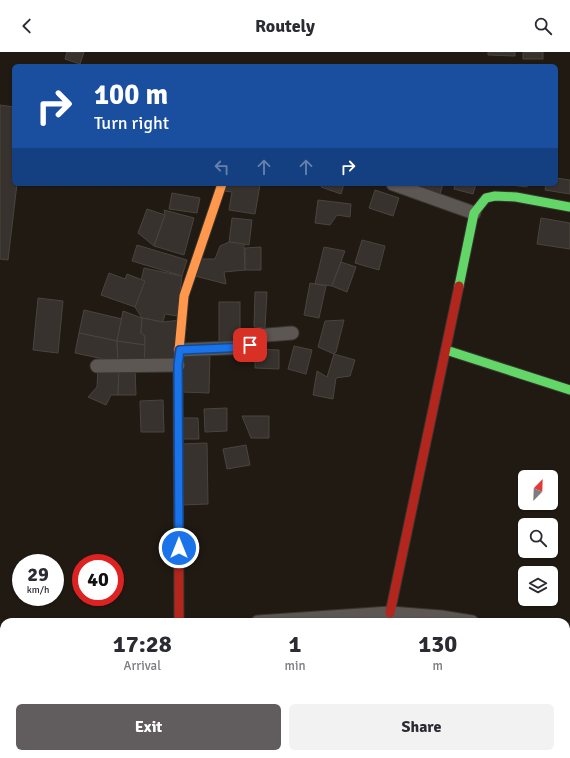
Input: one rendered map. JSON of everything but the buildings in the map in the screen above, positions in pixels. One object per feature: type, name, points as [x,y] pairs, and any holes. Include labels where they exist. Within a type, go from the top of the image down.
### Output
[{"type":"street","points":[[179,618],[178,365],[184,296],[221,186]]},
{"type":"street","points":[[399,186],[474,213]]},
{"type":"street","points":[[390,613],[474,213],[484,200],[494,196],[515,197],[570,207]]},
{"type":"street","points":[[180,350],[249,347],[254,336],[292,334]]},
{"type":"street","points":[[446,350],[570,390]]},
{"type":"street","points":[[97,366],[178,365]]},
{"type":"street","points":[[317,618],[390,613],[426,618]]},
{"type":"traffic: fast","points":[[459,286],[474,213],[486,198],[495,196],[516,197],[570,207]]},
{"type":"traffic: fast","points":[[446,350],[570,390]]},
{"type":"traffic: slow","points":[[179,350],[184,296],[221,186]]},
{"type":"traffic: jam","points":[[390,613],[459,286]]},
{"type":"traffic: jam","points":[[179,350],[179,618]]},
{"type":"route","points":[[179,548],[178,365],[180,350],[249,347],[250,345]]}]
